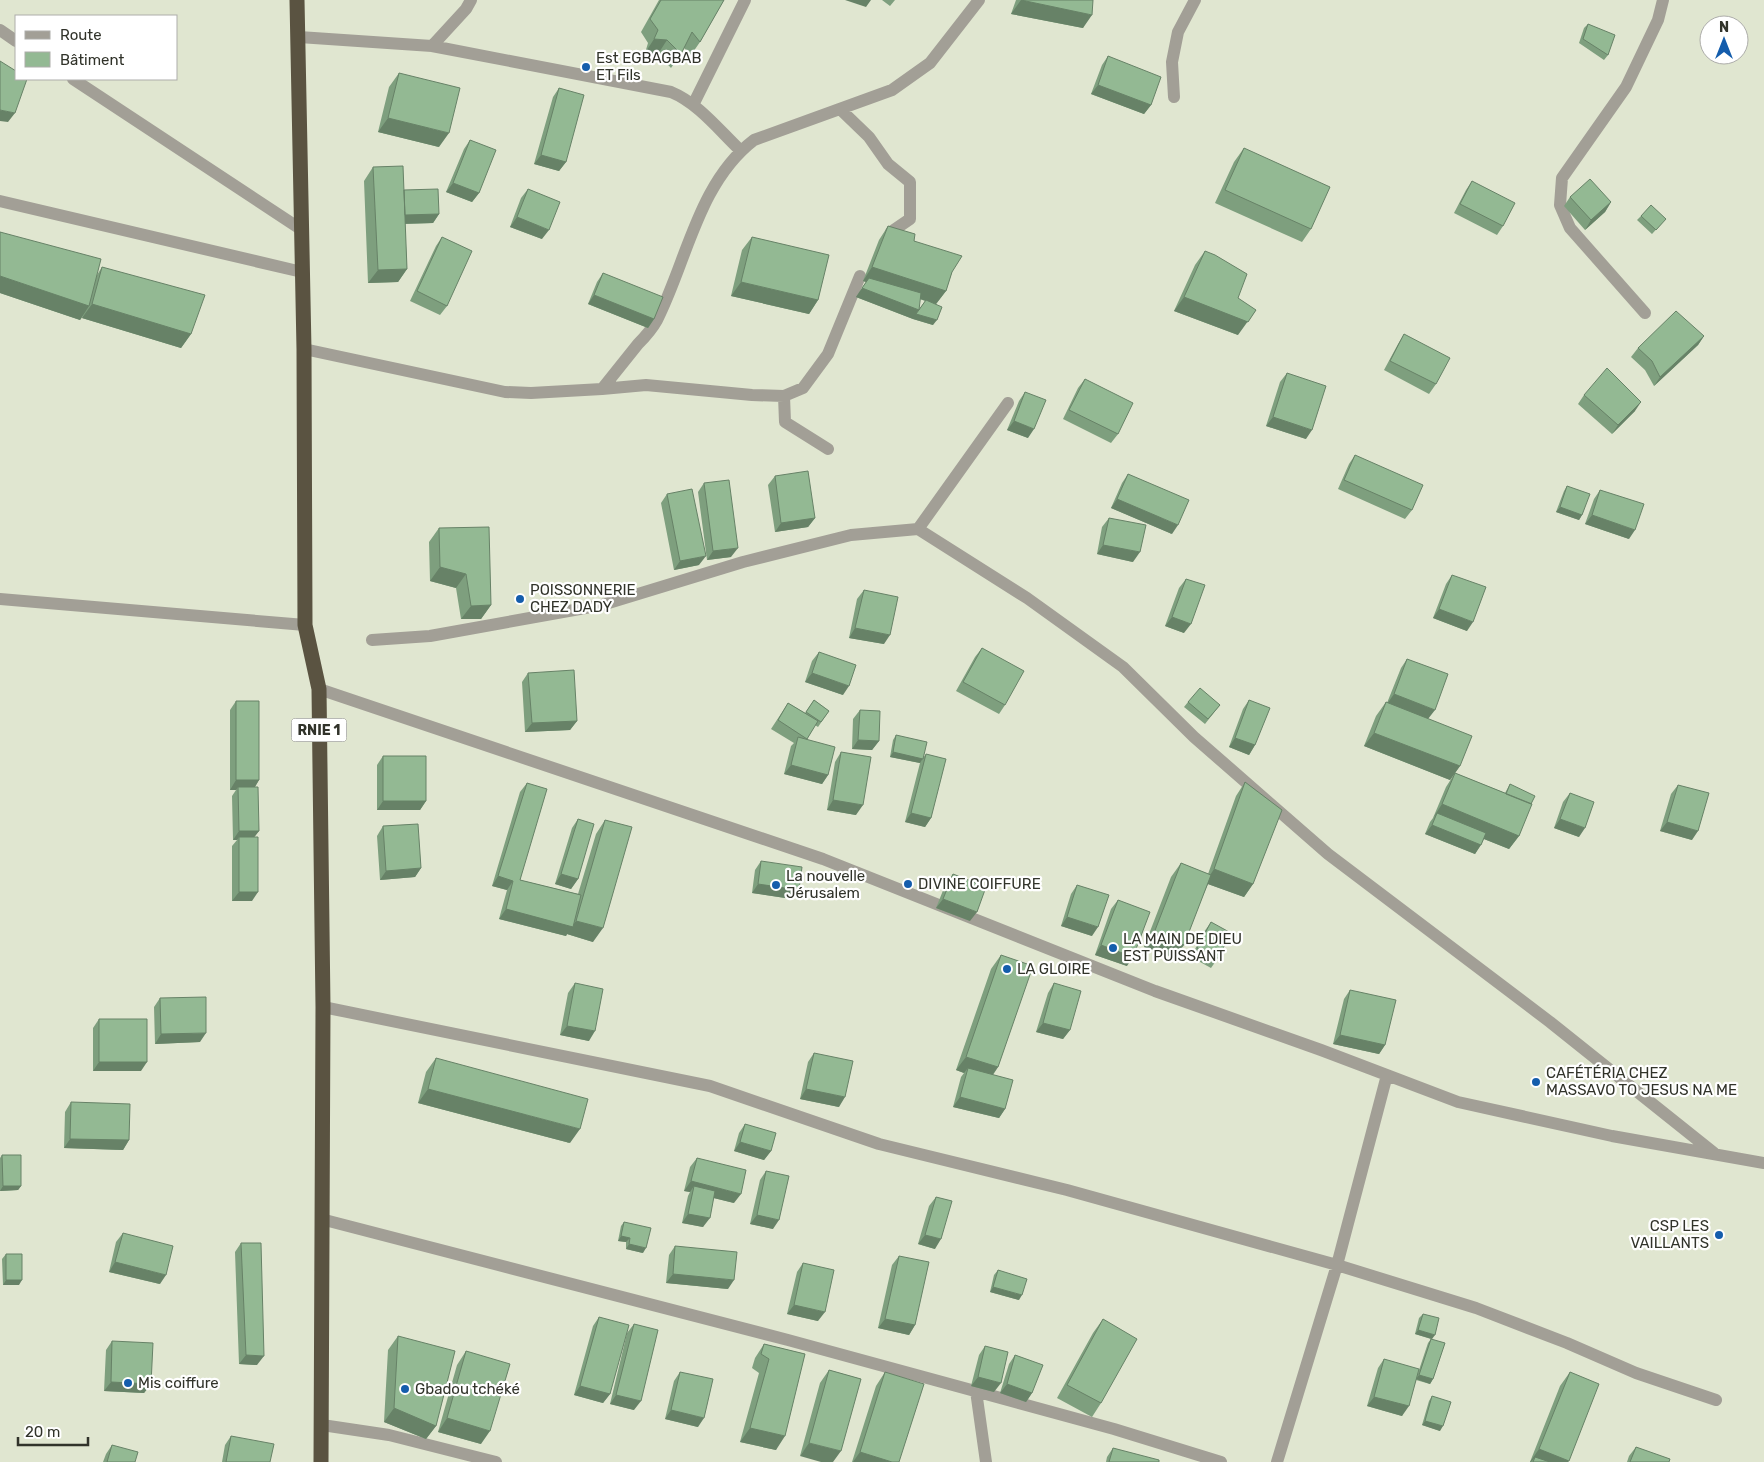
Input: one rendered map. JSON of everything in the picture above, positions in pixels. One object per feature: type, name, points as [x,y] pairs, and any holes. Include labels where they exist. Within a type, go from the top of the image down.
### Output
[{"type":"highway","name":"RNIE 1","points":[[297,0],[304,349],[305,625],[319,689],[323,1007],[321,1462]]},
{"type":"street","points":[[432,46],[466,9],[471,0]]},
{"type":"street","points":[[693,104],[745,0]]},
{"type":"street","points":[[602,389],[656,323],[696,220],[723,173],[740,150],[754,140],[892,90],[930,63],[979,0]]},
{"type":"street","points":[[1174,97],[1172,62],[1178,32],[1195,0]]},
{"type":"street","points":[[1645,312],[1570,228],[1560,206],[1562,178],[1626,87],[1658,20],[1664,0]]},
{"type":"street","points":[[0,30],[15,40]]},
{"type":"street","points":[[299,37],[432,46],[670,92],[693,104],[740,150]]},
{"type":"street","points":[[75,80],[302,230]]},
{"type":"street","points":[[840,110],[869,137],[888,164],[910,182],[910,219],[891,232]]},
{"type":"street","points":[[0,202],[302,272]]},
{"type":"street","points":[[304,349],[505,392],[531,393],[646,385],[752,395],[784,396],[803,388],[828,354],[860,276]]},
{"type":"street","points":[[784,396],[785,422],[828,449]]},
{"type":"street","points":[[918,529],[1008,403]]},
{"type":"street","points":[[372,640],[430,636],[602,605],[743,562],[851,535],[918,529],[1027,598],[1123,667],[1194,737],[1328,854],[1550,1022],[1714,1153]]},
{"type":"street","points":[[0,599],[305,625]]},
{"type":"street","points":[[319,689],[823,859],[1154,991],[1458,1102],[1612,1136],[1764,1163]]},
{"type":"street","points":[[323,1007],[710,1086],[879,1144],[1067,1190],[1337,1265],[1476,1308],[1567,1343],[1636,1373],[1716,1400]]},
{"type":"street","points":[[1277,1462],[1337,1265],[1387,1075]]},
{"type":"street","points":[[321,1219],[788,1340],[1114,1429],[1221,1462]]},
{"type":"street","points":[[976,1391],[986,1462]]},
{"type":"street","points":[[322,1425],[389,1435],[496,1462]]},
{"type":"building","points":[[661,0],[724,0],[700,42],[692,32],[681,54],[667,40],[654,39],[658,30],[650,19]]},
{"type":"building","points":[[1021,0],[1093,0],[1092,15]]},
{"type":"building","points":[[1588,24],[1615,35],[1608,55],[1583,39]]},
{"type":"building","points":[[1108,56],[1161,77],[1151,105],[1098,85]]},
{"type":"building","points":[[0,61],[15,70],[15,80],[27,80],[15,113],[0,110]]},
{"type":"building","points":[[399,73],[460,88],[449,133],[388,118]]},
{"type":"building","points":[[559,88],[584,95],[566,162],[541,155]]},
{"type":"building","points":[[470,140],[496,150],[479,193],[453,183]]},
{"type":"building","points":[[1244,148],[1330,187],[1311,229],[1225,190]]},
{"type":"building","points":[[403,166],[407,269],[378,270],[373,167]]},
{"type":"building","points":[[1590,179],[1611,202],[1591,220],[1570,197]]},
{"type":"building","points":[[1472,181],[1515,203],[1503,226],[1460,204]]},
{"type":"building","points":[[438,189],[439,214],[405,215],[404,190]]},
{"type":"building","points":[[528,189],[560,202],[549,230],[517,217]]},
{"type":"building","points":[[1651,205],[1666,219],[1656,230],[1641,216]]},
{"type":"building","points":[[888,226],[915,234],[914,241],[962,256],[952,272],[946,291],[872,267]]},
{"type":"building","points":[[0,232],[101,259],[89,306],[0,276]]},
{"type":"building","points":[[442,237],[472,251],[447,306],[417,291]]},
{"type":"building","points":[[752,237],[829,255],[818,300],[741,282]]},
{"type":"building","points":[[1205,251],[1247,274],[1238,298],[1256,310],[1248,322],[1184,297]]},
{"type":"building","points":[[102,267],[205,295],[191,334],[92,304]]},
{"type":"building","points":[[603,273],[663,297],[654,319],[594,295]]},
{"type":"building","points":[[869,278],[921,293],[919,310],[862,288]]},
{"type":"building","points":[[926,300],[942,307],[937,320],[916,314]]},
{"type":"building","points":[[1676,311],[1704,336],[1660,377],[1652,361],[1638,348]]},
{"type":"building","points":[[1404,334],[1450,358],[1436,384],[1390,361]]},
{"type":"building","points":[[1607,368],[1641,402],[1618,425],[1584,395]]},
{"type":"building","points":[[1287,373],[1326,386],[1312,430],[1273,417]]},
{"type":"building","points":[[1085,379],[1133,403],[1118,434],[1069,410]]},
{"type":"building","points":[[1025,392],[1046,400],[1034,429],[1014,421]]},
{"type":"building","points":[[1355,455],[1423,485],[1412,510],[1344,480]]},
{"type":"building","points":[[808,471],[815,518],[781,523],[775,476]]},
{"type":"building","points":[[1128,474],[1189,500],[1178,525],[1117,499]]},
{"type":"building","points":[[729,480],[738,548],[713,551],[704,483]]},
{"type":"building","points":[[1567,486],[1590,494],[1582,515],[1560,507]]},
{"type":"building","points":[[692,489],[706,556],[680,561],[667,494]]},
{"type":"building","points":[[1600,490],[1644,504],[1635,530],[1592,515]]},
{"type":"building","points":[[1109,518],[1146,525],[1140,552],[1103,545]]},
{"type":"building","points":[[489,527],[491,605],[471,606],[466,574],[440,567],[439,528]]},
{"type":"building","points":[[1452,575],[1486,587],[1473,622],[1439,609]]},
{"type":"building","points":[[1186,579],[1205,585],[1191,624],[1172,617]]},
{"type":"building","points":[[864,590],[898,597],[890,635],[855,628]]},
{"type":"building","points":[[982,648],[1024,671],[1005,705],[963,682]]},
{"type":"building","points":[[819,652],[856,665],[849,686],[812,673]]},
{"type":"building","points":[[1407,659],[1448,674],[1435,710],[1394,694]]},
{"type":"building","points":[[574,670],[577,721],[532,723],[528,673]]},
{"type":"building","points":[[1200,688],[1220,705],[1208,719],[1188,702]]},
{"type":"building","points":[[814,700],[829,711],[821,722],[806,712]]},
{"type":"building","points":[[1249,700],[1270,708],[1255,745],[1235,738]]},
{"type":"building","points":[[236,701],[259,701],[259,780],[236,780]]},
{"type":"building","points":[[1386,702],[1472,736],[1460,766],[1374,733]]},
{"type":"building","points":[[788,703],[818,721],[807,739],[778,720]]},
{"type":"building","points":[[860,710],[880,711],[879,741],[858,740]]},
{"type":"building","points":[[896,735],[927,742],[923,759],[893,752]]},
{"type":"building","points":[[798,737],[835,747],[828,775],[791,765]]},
{"type":"building","points":[[841,752],[871,757],[863,805],[833,800]]},
{"type":"building","points":[[926,754],[946,759],[931,818],[911,813]]},
{"type":"building","points":[[383,756],[426,756],[426,801],[383,801]]},
{"type":"building","points":[[1455,773],[1532,804],[1519,836],[1442,804]]},
{"type":"building","points":[[1245,782],[1282,810],[1253,884],[1214,869]]},
{"type":"building","points":[[527,783],[547,789],[520,880],[581,895],[573,927],[506,909],[513,881],[498,876]]},
{"type":"building","points":[[1510,784],[1535,796],[1531,804],[1506,794]]},
{"type":"building","points":[[1678,785],[1709,793],[1698,831],[1667,822]]},
{"type":"building","points":[[238,787],[258,787],[259,831],[239,831]]},
{"type":"building","points":[[1570,793],[1594,802],[1585,828],[1560,819]]},
{"type":"building","points":[[1437,813],[1486,833],[1481,845],[1432,825]]},
{"type":"building","points":[[578,819],[594,824],[578,879],[561,874]]},
{"type":"building","points":[[605,820],[632,827],[603,928],[576,921]]},
{"type":"building","points":[[418,824],[421,868],[386,871],[383,826]]},
{"type":"building","points":[[239,837],[258,837],[258,892],[239,892]]},
{"type":"building","points":[[761,861],[802,867],[799,890],[758,884]]},
{"type":"building","points":[[1181,863],[1211,875],[1184,945],[1154,933]]},
{"type":"building","points":[[953,874],[986,887],[977,912],[943,899]]},
{"type":"building","points":[[1077,885],[1109,895],[1098,927],[1067,917]]},
{"type":"building","points":[[1118,900],[1150,912],[1133,957],[1101,945]]},
{"type":"building","points":[[1211,922],[1231,933],[1218,958],[1197,948]]},
{"type":"building","points":[[1001,955],[1033,966],[998,1067],[966,1057]]},
{"type":"building","points":[[575,983],[603,989],[595,1031],[567,1026]]},
{"type":"building","points":[[1054,983],[1081,991],[1070,1030],[1043,1023]]},
{"type":"building","points":[[1350,990],[1396,1000],[1385,1045],[1340,1035]]},
{"type":"building","points":[[206,997],[206,1033],[161,1034],[160,998]]},
{"type":"building","points":[[99,1019],[147,1019],[147,1062],[99,1062]]},
{"type":"building","points":[[814,1053],[853,1061],[845,1097],[806,1089]]},
{"type":"building","points":[[436,1058],[588,1099],[580,1129],[428,1089]]},
{"type":"building","points":[[968,1068],[1013,1080],[1005,1109],[960,1097]]},
{"type":"building","points":[[71,1102],[130,1104],[129,1140],[70,1139]]},
{"type":"building","points":[[745,1124],[776,1133],[771,1151],[740,1142]]},
{"type":"building","points":[[2,1155],[21,1155],[21,1186],[3,1186]]},
{"type":"building","points":[[697,1158],[746,1170],[741,1194],[691,1181]]},
{"type":"building","points":[[766,1171],[789,1176],[779,1220],[757,1215]]},
{"type":"building","points":[[694,1186],[715,1191],[710,1218],[688,1214]]},
{"type":"building","points":[[936,1197],[952,1201],[941,1239],[925,1235]]},
{"type":"building","points":[[624,1222],[651,1228],[646,1248],[629,1244],[630,1238],[621,1236]]},
{"type":"building","points":[[123,1233],[173,1246],[166,1275],[115,1262]]},
{"type":"building","points":[[241,1243],[261,1243],[264,1356],[246,1355]]},
{"type":"building","points":[[675,1246],[737,1252],[734,1280],[673,1274]]},
{"type":"building","points":[[6,1254],[22,1254],[22,1280],[6,1280]]},
{"type":"building","points":[[899,1256],[929,1262],[915,1325],[885,1319]]},
{"type":"building","points":[[803,1263],[834,1270],[825,1312],[794,1305]]},
{"type":"building","points":[[998,1270],[1027,1279],[1022,1295],[993,1287]]},
{"type":"building","points":[[1423,1314],[1439,1318],[1435,1335],[1418,1330]]},
{"type":"building","points":[[599,1317],[629,1325],[610,1394],[580,1386]]},
{"type":"building","points":[[1103,1319],[1137,1339],[1101,1403],[1067,1385]]},
{"type":"building","points":[[634,1324],[658,1330],[641,1401],[616,1395]]},
{"type":"building","points":[[398,1336],[455,1351],[436,1426],[394,1408]]},
{"type":"building","points":[[1431,1339],[1445,1343],[1433,1379],[1419,1375]]},
{"type":"building","points":[[112,1341],[153,1343],[151,1384],[111,1382]]},
{"type":"building","points":[[764,1344],[805,1354],[785,1436],[750,1428],[769,1359],[761,1354]]},
{"type":"building","points":[[985,1346],[1008,1352],[1001,1383],[978,1377]]},
{"type":"building","points":[[466,1351],[510,1364],[490,1431],[447,1418]]},
{"type":"building","points":[[1015,1355],[1043,1365],[1032,1393],[1007,1384]]},
{"type":"building","points":[[1384,1359],[1419,1369],[1409,1406],[1374,1397]]},
{"type":"building","points":[[829,1370],[861,1379],[841,1451],[809,1443]]},
{"type":"building","points":[[680,1372],[713,1379],[704,1418],[671,1410]]},
{"type":"building","points":[[885,1372],[924,1384],[899,1462],[892,1462],[860,1452]]},
{"type":"building","points":[[1570,1372],[1599,1384],[1569,1461],[1539,1449]]},
{"type":"building","points":[[1432,1396],[1451,1402],[1443,1426],[1425,1421]]},
{"type":"building","points":[[231,1436],[274,1444],[270,1462],[226,1462]]},
{"type":"building","points":[[112,1445],[138,1452],[135,1462],[107,1462]]},
{"type":"building","points":[[1636,1447],[1670,1459],[1669,1462],[1630,1462]]},
{"type":"building","points":[[1113,1448],[1159,1460],[1159,1462],[1109,1462]]},
{"type":"building","points":[[1535,1457],[1550,1462],[1533,1462]]},
{"type":"place","name":"Est EGBAGBAB ET Fils","points":[[586,67]]},
{"type":"place","name":"POISSONNERIE CHEZ DADY","points":[[520,599]]},
{"type":"place","name":"DIVINE COIFFURE","points":[[908,884]]},
{"type":"place","name":"La nouvelle Jérusalem","points":[[776,885]]},
{"type":"place","name":"LA MAIN DE DIEU EST PUISSANT","points":[[1113,948]]},
{"type":"place","name":"LA GLOIRE","points":[[1007,969]]},
{"type":"place","name":"CAFÉTÉRIA CHEZ MASSAVO TO JESUS NA ME","points":[[1536,1082]]},
{"type":"place","name":"CSP LES VAILLANTS","points":[[1719,1235]]},
{"type":"place","name":"Mis coiffure","points":[[128,1383]]},
{"type":"place","name":"Gbadou tchéké","points":[[405,1389]]}]
